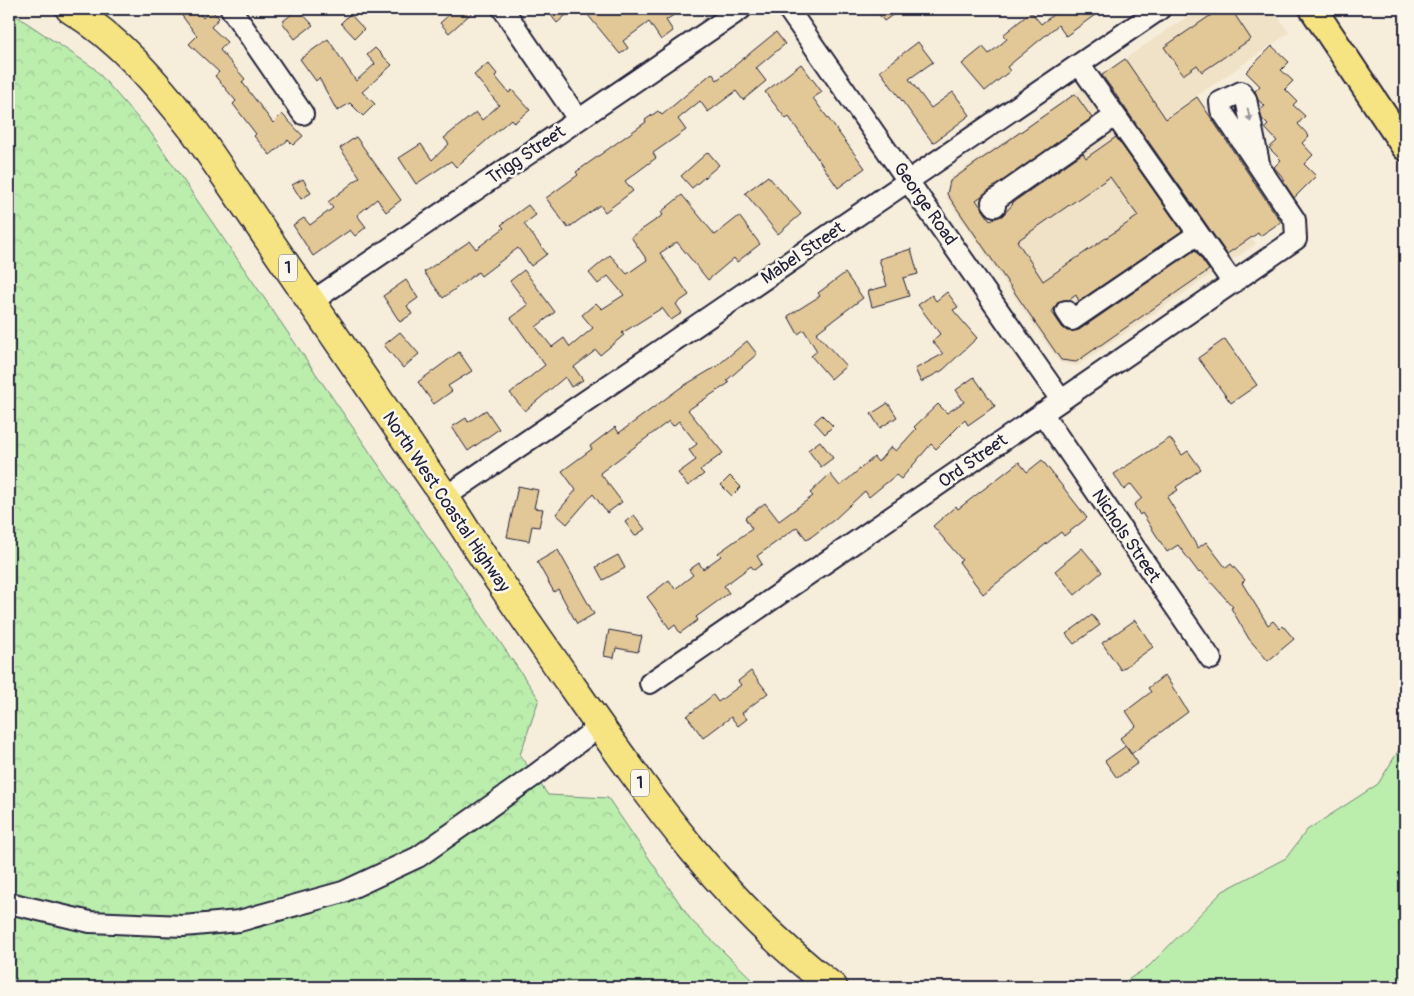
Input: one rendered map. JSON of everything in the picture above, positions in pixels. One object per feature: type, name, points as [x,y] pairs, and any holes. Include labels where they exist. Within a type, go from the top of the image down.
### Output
[{"type":"highway","name":"North West Coastal Highway","points":[[70,9],[118,44],[152,78],[195,132],[445,498],[478,552],[659,810],[701,862],[740,904],[793,954],[833,987]]},
{"type":"main road","points":[[1313,9],[1405,146]]},
{"type":"street","points":[[231,9],[302,114]]},
{"type":"street","points":[[502,9],[578,119]]},
{"type":"street","name":"Trigg Street","points":[[311,302],[741,9]]},
{"type":"street","name":"George Road","points":[[788,9],[1061,400]]},
{"type":"street","name":"Mabel Street","points":[[445,498],[1160,9]]},
{"type":"street","points":[[1079,64],[1232,283]]},
{"type":"street","points":[[995,206],[992,202],[1114,116]]},
{"type":"street","name":"Ord Street","points":[[650,683],[1296,239],[1295,220],[1260,168]]},
{"type":"street","points":[[1066,311],[1072,320],[1198,234]]},
{"type":"street","name":"Nichols Street","points":[[1042,413],[1211,659]]},
{"type":"street","points":[[9,903],[90,922],[183,926],[239,921],[343,892],[418,857],[600,726]]},
{"type":"shaded area","points":[[1198,9],[1273,9],[1289,33],[1169,115],[1256,244],[1077,366],[1060,363],[946,197],[949,179]]},
{"type":"green space","points":[[9,11],[94,68],[151,133],[539,699],[520,755],[548,795],[608,798],[691,920],[760,987],[9,987]]},
{"type":"green space","points":[[1405,740],[1405,987],[1117,987],[1149,966],[1223,891],[1286,858],[1307,830],[1378,784]]},
{"type":"building","points":[[177,9],[196,9],[203,18],[211,10],[219,18],[211,27],[227,42],[220,50],[245,79],[242,82],[273,123],[282,114],[303,136],[293,145],[288,140],[270,155],[254,136],[256,134],[233,104],[236,101],[215,76],[219,72],[189,44],[197,36]]},
{"type":"building","points":[[298,9],[313,25],[295,39],[282,22]]},
{"type":"building","points":[[446,9],[476,9],[449,33],[440,23],[450,14]]},
{"type":"building","points":[[546,9],[573,9],[557,23]]},
{"type":"building","points":[[583,9],[683,9],[666,20],[673,31],[661,40],[649,22],[623,41],[628,48],[620,54]]},
{"type":"building","points":[[875,9],[901,9],[884,21]]},
{"type":"building","points":[[1061,9],[1103,9],[1066,36],[1058,25],[1007,67],[1010,71],[985,91],[962,64],[983,47],[989,54],[1007,39],[1003,35],[1031,12],[1041,24]]},
{"type":"building","points":[[1220,9],[1231,9],[1251,39],[1202,72],[1197,65],[1183,75],[1164,47]]},
{"type":"building","points":[[350,14],[364,29],[355,38],[341,23]]},
{"type":"building","points":[[776,32],[785,44],[756,68],[766,81],[743,100],[736,91],[708,112],[700,101],[678,119],[686,130],[653,153],[656,158],[625,181],[633,191],[605,212],[600,205],[568,228],[546,198],[578,175],[576,172],[646,122],[645,120],[658,111],[662,115],[712,73],[717,80]]},
{"type":"building","points":[[328,39],[356,81],[375,64],[367,55],[375,48],[392,65],[362,92],[375,104],[363,116],[350,103],[337,111],[319,78],[316,81],[300,59]]},
{"type":"building","points":[[918,42],[933,62],[909,79],[931,108],[953,92],[970,115],[933,143],[880,71]]},
{"type":"building","points":[[1272,46],[1289,62],[1281,70],[1293,81],[1285,89],[1297,101],[1293,105],[1305,116],[1298,124],[1309,136],[1302,143],[1313,155],[1304,164],[1316,176],[1294,198],[1283,181],[1285,180],[1274,167],[1281,160],[1269,148],[1277,141],[1265,128],[1268,125],[1262,119],[1260,110],[1265,106],[1258,100],[1255,91],[1260,86],[1246,72]]},
{"type":"building","points":[[1125,59],[1166,119],[1197,97],[1281,222],[1260,236],[1258,233],[1227,254],[1102,75]]},
{"type":"building","points":[[488,63],[497,74],[495,76],[509,93],[512,90],[530,110],[514,123],[511,119],[456,167],[451,161],[416,184],[399,158],[421,144],[432,160],[449,144],[444,138],[476,112],[482,120],[499,105],[474,75]]},
{"type":"building","points":[[801,64],[822,92],[813,98],[865,168],[838,188],[789,117],[786,119],[765,92]]},
{"type":"building","points":[[1075,94],[1092,118],[976,200],[990,220],[1002,216],[1012,203],[1083,153],[1086,158],[1116,137],[1182,231],[1079,301],[1076,295],[1069,300],[1059,301],[1052,312],[1062,327],[1067,331],[1079,330],[1195,250],[1209,270],[1076,362],[1061,360],[947,194],[950,181]],"holes":[[[1110,177],[1138,216],[1043,281],[1017,241]]]},
{"type":"building","points":[[356,137],[401,200],[386,212],[377,199],[357,215],[366,227],[355,236],[350,230],[313,256],[293,225],[304,218],[310,225],[333,208],[328,202],[360,177],[340,148]]},
{"type":"building","points":[[708,152],[719,165],[692,188],[681,176]]},
{"type":"building","points":[[768,176],[801,214],[778,234],[745,193]]},
{"type":"building","points":[[303,179],[311,193],[301,199],[292,185]]},
{"type":"building","points":[[682,195],[715,235],[739,216],[760,244],[737,262],[734,258],[708,280],[677,242],[660,253],[689,295],[676,304],[682,313],[671,320],[662,308],[622,333],[624,335],[600,355],[596,350],[574,367],[583,380],[571,387],[565,377],[525,411],[510,393],[545,365],[511,318],[528,305],[510,281],[524,270],[555,312],[536,327],[552,347],[564,338],[570,347],[593,328],[582,315],[596,303],[602,309],[624,295],[608,276],[598,284],[589,273],[610,255],[627,274],[647,260],[631,237],[663,215],[661,212]]},
{"type":"building","points":[[528,205],[536,215],[524,224],[547,254],[531,266],[518,248],[481,276],[478,272],[443,298],[424,272],[470,241],[476,249],[504,228],[501,225]]},
{"type":"building","points":[[911,249],[918,274],[903,278],[909,296],[872,307],[868,291],[887,286],[879,259]]},
{"type":"building","points":[[845,273],[863,298],[816,333],[846,366],[831,379],[811,356],[817,351],[804,330],[798,334],[788,316],[820,296],[818,293]]},
{"type":"building","points":[[406,280],[418,298],[407,306],[412,314],[400,322],[383,296]]},
{"type":"building","points":[[947,292],[958,307],[953,310],[977,338],[943,370],[921,382],[915,369],[943,354],[932,341],[940,334],[918,305],[932,295],[936,301]]},
{"type":"building","points":[[400,332],[419,354],[403,368],[384,345]]},
{"type":"building","points":[[1225,339],[1257,385],[1231,403],[1198,358]]},
{"type":"building","points":[[747,341],[757,354],[727,380],[729,383],[688,410],[723,453],[700,470],[704,474],[688,486],[678,473],[696,460],[689,450],[697,444],[679,421],[673,426],[669,421],[600,473],[622,502],[607,513],[593,494],[567,524],[556,514],[576,490],[562,471],[592,449],[590,446],[615,427],[619,433],[680,388],[717,366]]},
{"type":"building","points":[[459,352],[472,371],[448,386],[452,391],[434,404],[418,382]]},
{"type":"building","points":[[974,377],[995,406],[968,425],[965,420],[936,449],[931,444],[901,479],[896,475],[869,497],[865,491],[835,519],[807,540],[797,527],[757,556],[762,564],[754,570],[751,566],[724,586],[729,593],[696,617],[698,620],[680,633],[675,625],[670,629],[647,597],[669,580],[675,589],[693,575],[689,570],[699,563],[703,569],[721,556],[718,553],[752,529],[745,518],[765,503],[779,521],[813,496],[810,493],[830,474],[840,486],[874,457],[878,462],[891,447],[896,451],[916,429],[914,427],[938,404],[947,413],[964,402],[956,390]]},
{"type":"building","points":[[888,403],[897,417],[880,428],[871,414]]},
{"type":"building","points":[[486,410],[499,429],[468,451],[452,427],[466,418],[468,422]]},
{"type":"building","points":[[822,415],[833,426],[825,434],[814,422]]},
{"type":"building","points":[[1170,438],[1182,455],[1188,451],[1201,469],[1176,487],[1178,490],[1167,497],[1198,548],[1206,542],[1226,568],[1231,564],[1245,580],[1242,583],[1268,625],[1273,621],[1280,629],[1283,626],[1294,639],[1268,661],[1249,639],[1231,608],[1233,607],[1201,571],[1199,573],[1178,545],[1167,552],[1142,513],[1140,515],[1134,505],[1142,498],[1131,484],[1124,490],[1114,474]]},
{"type":"building","points":[[820,441],[833,458],[821,467],[808,450]]},
{"type":"building","points":[[1042,460],[1087,518],[1064,536],[1061,532],[983,594],[959,562],[962,560],[933,526],[956,506],[958,509],[1019,462],[1027,472]]},
{"type":"building","points":[[730,476],[741,487],[732,496],[721,485]]},
{"type":"building","points":[[518,486],[538,490],[534,508],[543,509],[539,527],[532,526],[529,541],[507,537]]},
{"type":"building","points":[[634,515],[645,529],[635,536],[625,522]]},
{"type":"building","points":[[1082,548],[1102,572],[1075,595],[1055,571]]},
{"type":"building","points":[[558,550],[594,614],[577,624],[558,589],[554,592],[537,562]]},
{"type":"building","points":[[618,555],[625,568],[603,580],[596,567]]},
{"type":"building","points":[[1092,615],[1100,625],[1074,644],[1066,634]]},
{"type":"building","points":[[1135,620],[1153,647],[1121,670],[1102,643]]},
{"type":"building","points":[[609,630],[642,636],[638,652],[616,648],[614,658],[604,656]]},
{"type":"building","points":[[751,671],[768,693],[742,713],[747,719],[738,726],[731,717],[703,738],[687,716],[713,695],[718,702],[741,685],[738,681]]},
{"type":"building","points":[[1165,675],[1188,712],[1131,754],[1120,738],[1136,726],[1126,711],[1151,692],[1148,688]]},
{"type":"building","points":[[1126,746],[1138,763],[1117,778],[1105,761]]}]
